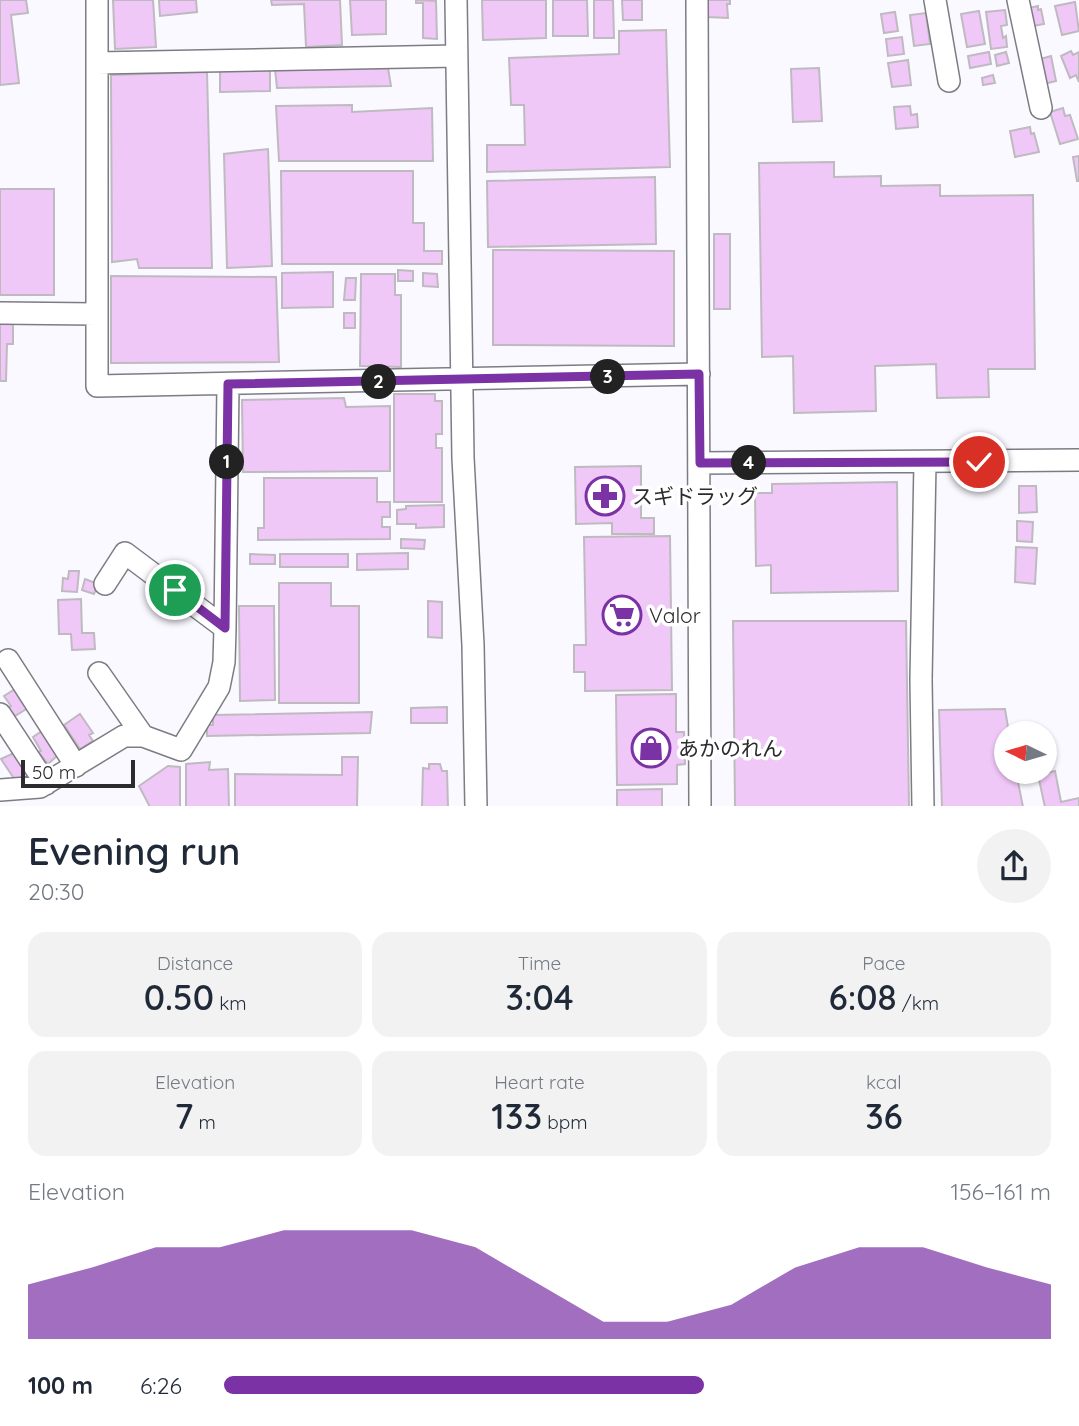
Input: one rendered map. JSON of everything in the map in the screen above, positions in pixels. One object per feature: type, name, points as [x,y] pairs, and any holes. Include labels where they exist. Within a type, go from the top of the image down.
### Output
[{"type":"street","points":[[97,0],[97,386],[699,374]]},
{"type":"street","points":[[456,0],[463,458],[474,645],[476,806]]},
{"type":"street","points":[[697,0],[700,806]]},
{"type":"street","points":[[935,0],[949,81]]},
{"type":"street","points":[[1018,0],[1041,108]]},
{"type":"street","points":[[97,63],[456,57]]},
{"type":"street","points":[[0,313],[96,314]]},
{"type":"street","points":[[0,790],[40,787],[124,736],[143,736],[181,750],[219,687],[224,662],[228,384]]},
{"type":"street","points":[[700,463],[1079,460]]},
{"type":"street","points":[[923,806],[921,680],[925,462]]},
{"type":"street","points":[[105,584],[119,548],[225,628]]},
{"type":"street","points":[[8,660],[76,766]]},
{"type":"street","points":[[99,673],[143,736]]},
{"type":"street","points":[[0,714],[46,784]]},
{"type":"building","points":[[0,0],[26,0],[28,13],[11,15],[19,83],[0,85]]},
{"type":"building","points":[[113,0],[153,0],[156,47],[115,49]]},
{"type":"building","points":[[159,0],[196,0],[197,12],[160,16]]},
{"type":"building","points":[[271,0],[340,0],[342,45],[306,47],[304,4],[272,5]]},
{"type":"building","points":[[350,0],[386,0],[386,34],[352,35]]},
{"type":"building","points":[[416,0],[436,1],[437,39],[423,38],[423,3],[416,3]]},
{"type":"building","points":[[482,0],[546,0],[546,38],[483,40]]},
{"type":"building","points":[[553,0],[587,0],[588,36],[553,36]]},
{"type":"building","points":[[594,0],[613,0],[614,38],[594,38]]},
{"type":"building","points":[[622,0],[642,0],[642,20],[623,20]]},
{"type":"building","points":[[708,0],[730,0],[730,4],[727,4],[728,18],[707,17]]},
{"type":"building","points":[[1075,2],[1079,31],[1062,35],[1055,6]]},
{"type":"building","points":[[1038,6],[1044,24],[1028,27],[1024,9]]},
{"type":"building","points":[[1005,10],[1007,25],[1001,26],[1007,47],[991,49],[986,12]]},
{"type":"building","points":[[979,11],[985,44],[967,47],[961,14]]},
{"type":"building","points":[[895,12],[898,31],[884,33],[881,14]]},
{"type":"building","points":[[926,13],[930,44],[914,46],[910,15]]},
{"type":"building","points":[[666,30],[670,167],[487,172],[487,145],[525,145],[524,105],[511,105],[509,58],[619,54],[619,31]]},
{"type":"building","points":[[902,37],[904,54],[888,56],[886,39]]},
{"type":"building","points":[[1071,51],[1073,55],[1079,52],[1079,82],[1076,75],[1070,78],[1061,56]]},
{"type":"building","points":[[989,52],[991,64],[970,68],[968,56]]},
{"type":"building","points":[[1006,52],[1009,63],[997,66],[995,55]]},
{"type":"building","points":[[1051,56],[1056,81],[1044,84],[1037,60]]},
{"type":"building","points":[[908,60],[911,85],[892,87],[888,63]]},
{"type":"building","points":[[388,68],[391,86],[277,88],[275,69]]},
{"type":"building","points":[[819,68],[822,121],[793,122],[791,69]]},
{"type":"building","points":[[270,70],[270,91],[220,92],[220,71]]},
{"type":"building","points":[[207,72],[212,268],[139,268],[137,259],[112,262],[111,75]]},
{"type":"building","points":[[993,75],[995,83],[983,85],[982,78]]},
{"type":"building","points":[[352,105],[352,112],[432,108],[433,161],[279,161],[276,106]]},
{"type":"building","points":[[910,106],[911,115],[917,114],[918,127],[896,129],[894,107]]},
{"type":"building","points":[[1063,108],[1065,116],[1070,115],[1078,139],[1060,144],[1050,112]]},
{"type":"building","points":[[1030,127],[1039,152],[1015,157],[1010,131]]},
{"type":"building","points":[[268,149],[272,266],[227,268],[224,154]]},
{"type":"building","points":[[1079,156],[1079,181],[1077,181],[1073,157]]},
{"type":"building","points":[[834,162],[834,177],[881,176],[881,186],[940,185],[940,196],[1033,195],[1035,369],[988,369],[989,397],[937,398],[936,364],[875,366],[876,411],[794,413],[793,356],[762,357],[759,163]]},
{"type":"building","points":[[281,171],[413,171],[413,223],[424,223],[424,251],[442,251],[442,264],[282,264]]},
{"type":"building","points":[[655,177],[656,244],[488,247],[487,181]]},
{"type":"building","points":[[0,189],[54,189],[54,295],[0,295]]},
{"type":"building","points":[[714,234],[730,234],[730,309],[714,309]]},
{"type":"building","points":[[493,250],[674,251],[674,346],[493,345]]},
{"type":"building","points":[[398,270],[413,271],[413,281],[398,281]]},
{"type":"building","points":[[333,272],[333,307],[282,308],[282,273]]},
{"type":"building","points":[[423,273],[437,274],[438,287],[423,286]]},
{"type":"building","points":[[361,274],[395,274],[395,295],[401,295],[401,367],[360,366]]},
{"type":"building","points":[[111,276],[276,277],[279,362],[111,363]]},
{"type":"building","points":[[346,278],[356,278],[355,300],[344,300]]},
{"type":"building","points":[[344,313],[355,313],[355,328],[344,328]]},
{"type":"building","points":[[0,322],[13,322],[13,344],[7,344],[6,381],[0,381]]},
{"type":"building","points":[[394,394],[435,394],[435,401],[442,401],[442,434],[436,434],[436,448],[442,448],[442,502],[394,502]]},
{"type":"building","points":[[344,398],[346,407],[390,406],[390,471],[243,472],[242,400]]},
{"type":"building","points":[[641,466],[641,518],[654,518],[654,534],[612,534],[612,523],[576,524],[575,467]]},
{"type":"building","points":[[264,478],[377,478],[377,502],[390,502],[390,517],[382,517],[382,527],[390,527],[390,539],[258,540],[258,528],[264,528]]},
{"type":"building","points":[[897,482],[898,591],[771,593],[771,565],[756,566],[755,493],[772,493],[772,484]]},
{"type":"building","points":[[1019,486],[1036,486],[1037,512],[1019,513]]},
{"type":"building","points":[[444,505],[444,527],[416,528],[416,524],[397,524],[397,510],[406,509],[406,506]]},
{"type":"building","points":[[1017,521],[1033,522],[1032,542],[1017,541]]},
{"type":"building","points":[[670,536],[672,690],[585,691],[585,672],[574,672],[574,645],[586,645],[584,537]]},
{"type":"building","points":[[401,539],[425,540],[424,549],[401,548]]},
{"type":"building","points":[[1016,547],[1037,548],[1035,584],[1015,582]]},
{"type":"building","points":[[408,553],[408,569],[357,570],[357,554]]},
{"type":"building","points":[[250,554],[275,555],[275,564],[250,564]]},
{"type":"building","points":[[280,554],[348,554],[348,567],[280,567]]},
{"type":"building","points":[[69,571],[79,571],[77,592],[62,591],[63,578],[68,579]]},
{"type":"building","points":[[85,579],[98,584],[94,594],[82,590]]},
{"type":"building","points":[[279,583],[331,583],[331,606],[359,606],[359,703],[279,703]]},
{"type":"building","points":[[81,599],[82,633],[94,633],[95,649],[72,650],[71,634],[59,634],[58,600]]},
{"type":"building","points":[[428,601],[442,602],[442,638],[428,637]]},
{"type":"building","points":[[239,606],[274,606],[275,700],[240,701]]},
{"type":"building","points":[[733,621],[906,621],[909,806],[735,806]]},
{"type":"building","points":[[15,689],[28,708],[15,716],[8,708],[11,706],[4,696]]},
{"type":"building","name":"あかのれん","points":[[676,694],[676,732],[684,732],[685,764],[677,765],[677,784],[617,785],[616,695]]},
{"type":"building","points":[[447,707],[447,723],[411,723],[411,708]]},
{"type":"building","points":[[1005,709],[1007,721],[994,721],[994,784],[1018,784],[1023,806],[942,806],[939,710]]},
{"type":"building","points":[[372,712],[370,733],[207,736],[207,725],[213,725],[213,715]]},
{"type":"building","points":[[80,714],[93,733],[89,735],[93,741],[80,749],[64,725]]},
{"type":"building","points":[[42,731],[58,755],[48,764],[38,752],[41,751],[33,737]]},
{"type":"building","points":[[14,753],[31,777],[28,779],[15,780],[1,759]]},
{"type":"building","points":[[342,757],[358,757],[357,806],[235,806],[235,774],[342,775]]},
{"type":"building","points":[[210,762],[209,770],[228,769],[229,806],[186,806],[186,764]]},
{"type":"building","points":[[429,764],[440,764],[442,771],[447,771],[448,806],[422,806],[423,768],[429,769]]},
{"type":"building","points":[[168,766],[180,767],[180,806],[149,806],[139,786]]},
{"type":"building","points":[[1057,781],[1061,802],[1079,798],[1079,806],[1045,806],[1040,784],[1057,784]]},
{"type":"building","points":[[662,789],[662,806],[617,806],[617,790]]},
{"type":"place","name":"スギドラッグ","points":[[605,496]]},
{"type":"place","name":"Valor","points":[[622,615]]},
{"type":"place","name":"あかのれん","points":[[651,748]]},
{"type":"route","points":[[175,590],[225,628],[228,384],[699,374],[700,463],[979,462]]}]
